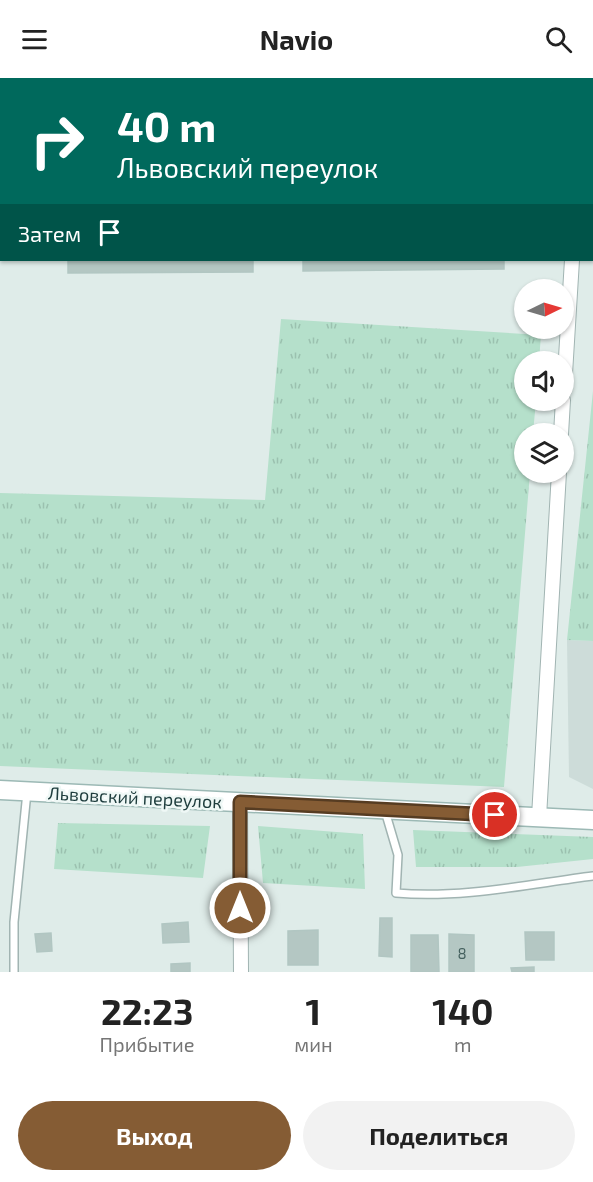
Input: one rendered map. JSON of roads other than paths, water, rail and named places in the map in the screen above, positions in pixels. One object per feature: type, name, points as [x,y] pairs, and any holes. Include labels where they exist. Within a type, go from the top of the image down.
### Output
[{"type":"main road","name":"Львовский переулок","points":[[0,790],[593,820]]},
{"type":"street","points":[[566,351],[572,261]]},
{"type":"street","points":[[539,817],[558,483]]},
{"type":"street","points":[[240,802],[241,972]]},
{"type":"lane","points":[[14,972],[14,922],[28,792]]},
{"type":"lane","points":[[385,809],[398,855],[396,893],[420,895],[444,893],[593,876]]}]
